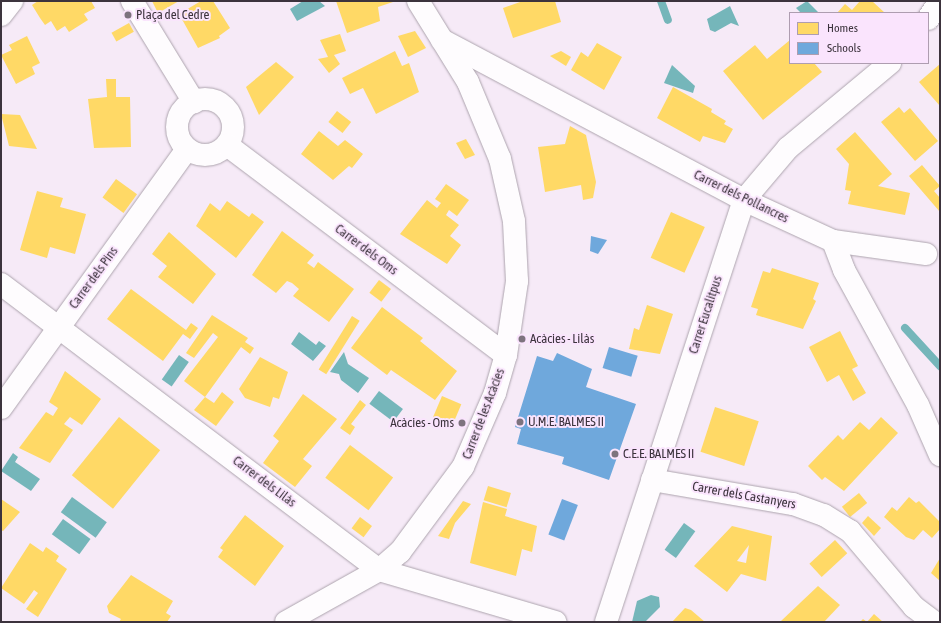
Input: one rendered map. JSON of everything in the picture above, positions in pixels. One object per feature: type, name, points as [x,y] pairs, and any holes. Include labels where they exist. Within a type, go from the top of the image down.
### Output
[{"type":"street","points":[[1,15],[12,1]]},
{"type":"street","points":[[132,1],[194,102]]},
{"type":"street","name":"Carrer de les Acàcies","points":[[286,622],[380,570],[400,552],[463,467],[495,393],[506,355],[517,281],[508,189],[500,159],[468,82],[440,39],[418,1]]},
{"type":"street","points":[[929,18],[940,1]]},
{"type":"street","name":"Carrer dels Pollancres","points":[[440,39],[744,200],[833,241],[926,254]]},
{"type":"street","name":"Carrer Eucalitpus","points":[[606,622],[744,200],[788,148],[889,64]]},
{"type":"street","points":[[212,100],[228,110],[233,127],[227,145],[204,156],[187,149],[179,138],[177,124],[186,107],[194,102],[212,100]]},
{"type":"street","name":"Carrer dels Oms","points":[[227,145],[506,355]]},
{"type":"street","name":"Carrer dels Pins","points":[[1,408],[187,149]]},
{"type":"street","points":[[833,241],[844,270],[918,405],[940,455]]},
{"type":"street","name":"Carrer dels Lilàs","points":[[1,284],[60,326],[380,570],[556,622]]},
{"type":"street","name":"Carrer dels Castanyers","points":[[652,480],[793,504],[824,515],[850,531],[914,607],[934,622]]},
{"type":"water","points":[[303,1],[319,1],[325,6],[297,21],[290,9]]},
{"type":"water","points":[[807,1],[818,12],[800,12],[796,8]]},
{"type":"water","points":[[730,6],[739,26],[731,23],[715,32],[710,30],[707,19]]},
{"type":"water","points":[[672,65],[695,86],[693,93],[664,83]]},
{"type":"water","points":[[299,332],[316,345],[319,341],[326,346],[313,361],[291,344]]},
{"type":"water","points":[[344,352],[348,364],[369,378],[358,393],[341,380],[339,374],[330,372]]},
{"type":"water","points":[[179,355],[189,362],[172,386],[162,380]]},
{"type":"water","points":[[379,391],[403,409],[393,422],[369,404]]},
{"type":"water","points":[[13,453],[18,457],[15,462],[40,479],[31,491],[1,471]]},
{"type":"water","points":[[72,497],[107,522],[96,538],[61,512]]},
{"type":"water","points":[[63,519],[91,539],[79,554],[52,534]]},
{"type":"water","points":[[684,523],[695,531],[676,558],[665,550]]},
{"type":"water","points":[[651,595],[659,597],[660,607],[645,622],[632,622],[637,601]]},
{"type":"building: Homes","points":[[38,1],[91,1],[95,8],[84,14],[88,20],[69,32],[65,26],[57,31],[51,21],[45,25],[40,18],[32,5]]},
{"type":"building: Homes","points":[[152,1],[179,1],[158,13]]},
{"type":"building: Homes","points":[[201,1],[213,1],[230,28],[219,36],[220,38],[198,48],[179,14]]},
{"type":"building: Homes","points":[[336,1],[396,1],[378,7],[380,21],[347,33]]},
{"type":"building: Homes","points":[[523,1],[555,1],[561,22],[513,38],[503,8]]},
{"type":"building: Homes","points":[[860,1],[872,1],[884,12],[838,12],[845,4],[852,10]]},
{"type":"building: Homes","points":[[129,23],[134,32],[116,41],[112,33]]},
{"type":"building: Homes","points":[[415,31],[426,48],[408,57],[398,36]]},
{"type":"building: Homes","points":[[340,34],[346,51],[334,55],[340,64],[329,73],[318,59],[328,57],[320,40]]},
{"type":"building: Homes","points":[[27,36],[40,63],[32,67],[35,74],[16,84],[1,55],[12,50],[9,45]]},
{"type":"building: Homes","points":[[789,41],[789,64],[815,64],[822,72],[763,120],[723,71],[755,45],[767,59]]},
{"type":"building: Homes","points":[[597,43],[622,57],[604,90],[571,70],[581,52],[588,57]]},
{"type":"building: Homes","points":[[395,51],[402,66],[409,63],[419,92],[376,114],[363,88],[350,94],[342,78]]},
{"type":"building: Homes","points":[[561,51],[571,57],[566,66],[550,56]]},
{"type":"building: Homes","points":[[276,62],[294,77],[259,115],[246,87]]},
{"type":"building: Homes","points":[[940,64],[940,106],[919,82]]},
{"type":"building: Homes","points":[[106,79],[116,79],[116,97],[130,97],[131,147],[94,148],[88,99],[107,97]]},
{"type":"building: Homes","points":[[673,87],[712,109],[711,112],[726,121],[724,124],[733,129],[725,143],[703,136],[700,142],[657,118]]},
{"type":"building: Homes","points":[[899,107],[904,113],[910,108],[938,141],[915,161],[881,122]]},
{"type":"building: Homes","points":[[337,111],[351,122],[343,133],[328,122]]},
{"type":"building: Homes","points":[[1,114],[20,115],[37,149],[9,146]]},
{"type":"building: Homes","points":[[570,126],[586,135],[596,182],[593,198],[583,200],[581,185],[545,192],[538,147],[565,144]]},
{"type":"building: Homes","points":[[319,131],[338,146],[345,140],[363,154],[352,168],[349,166],[333,180],[301,154]]},
{"type":"building: Homes","points":[[855,132],[892,174],[878,186],[910,193],[905,215],[848,204],[851,191],[845,190],[849,164],[836,149]]},
{"type":"building: Homes","points":[[466,139],[475,155],[465,159],[456,143]]},
{"type":"building: Homes","points":[[922,165],[940,186],[934,191],[940,198],[940,212],[909,176]]},
{"type":"building: Homes","points":[[116,179],[137,194],[124,213],[102,198]]},
{"type":"building: Homes","points":[[446,184],[469,200],[457,216],[449,210],[446,215],[459,225],[450,236],[461,245],[447,264],[400,234],[427,200],[437,208],[441,203],[435,199]]},
{"type":"building: Homes","points":[[37,191],[63,198],[60,207],[86,214],[75,254],[50,247],[47,258],[20,250]]},
{"type":"building: Homes","points":[[227,201],[249,217],[252,213],[264,222],[236,258],[196,226],[210,203],[220,211]]},
{"type":"building: Homes","points":[[671,212],[705,227],[684,273],[651,258]]},
{"type":"building: Homes","points":[[282,231],[314,255],[307,263],[314,268],[318,262],[354,289],[329,322],[293,296],[299,289],[292,283],[287,281],[276,293],[252,275]]},
{"type":"building: Homes","points":[[169,232],[216,274],[193,304],[158,277],[167,266],[152,254]]},
{"type":"building: Homes","points":[[772,268],[819,283],[813,299],[816,301],[803,329],[756,315],[758,309],[751,307],[763,271],[770,273]]},
{"type":"building: Homes","points":[[379,280],[391,289],[381,302],[369,293]]},
{"type":"building: Homes","points":[[131,289],[186,330],[191,323],[198,328],[190,339],[183,334],[163,361],[107,319]]},
{"type":"building: Homes","points":[[647,305],[673,314],[660,354],[629,349],[634,328],[639,330]]},
{"type":"building: Homes","points":[[382,307],[423,338],[420,341],[457,371],[435,400],[391,370],[387,375],[351,348]]},
{"type":"building: Homes","points":[[212,315],[248,338],[245,342],[254,348],[250,354],[241,347],[205,397],[184,381],[218,337],[213,333],[194,358],[186,353]]},
{"type":"building: Homes","points":[[352,316],[360,321],[326,374],[319,369]]},
{"type":"building: Homes","points":[[840,331],[858,366],[852,369],[866,393],[853,401],[839,375],[827,382],[809,347]]},
{"type":"building: Homes","points":[[260,357],[288,372],[279,399],[273,397],[270,407],[245,398],[239,389]]},
{"type":"building: Homes","points":[[65,371],[101,399],[82,425],[70,417],[64,424],[73,430],[50,463],[19,448],[46,412],[53,416],[58,408],[49,402]]},
{"type":"building: Homes","points":[[222,392],[234,402],[216,426],[194,410],[205,397],[214,403]]},
{"type":"building: Homes","points":[[303,394],[337,419],[303,459],[312,466],[295,487],[263,463],[279,441],[273,436]]},
{"type":"building: Homes","points":[[442,396],[461,404],[452,425],[433,417]]},
{"type":"building: Homes","points":[[360,400],[366,405],[351,424],[355,427],[350,435],[340,428]]},
{"type":"building: Homes","points":[[715,407],[759,421],[744,466],[700,452]]},
{"type":"building: Homes","points":[[119,417],[160,450],[113,509],[72,475]]},
{"type":"building: Homes","points":[[881,417],[898,433],[844,491],[825,477],[822,480],[808,466],[838,435],[843,440],[860,422],[869,430]]},
{"type":"building: Homes","points":[[350,445],[393,477],[368,510],[325,478]]},
{"type":"building: Homes","points":[[488,486],[511,493],[507,507],[484,500]]},
{"type":"building: Homes","points":[[859,493],[867,503],[850,517],[842,507]]},
{"type":"building: Homes","points":[[909,497],[916,503],[919,501],[940,522],[940,529],[932,538],[923,530],[914,540],[906,537],[884,517],[892,507],[897,511]]},
{"type":"building: Homes","points":[[1,499],[20,512],[3,531],[1,530]]},
{"type":"building: Homes","points":[[463,501],[471,504],[455,523],[449,539],[438,536]]},
{"type":"building: Homes","points":[[483,502],[507,509],[505,516],[537,526],[532,552],[522,549],[516,576],[470,563]]},
{"type":"building: Homes","points":[[245,515],[284,546],[255,586],[218,557],[223,550],[220,548]]},
{"type":"building: Homes","points":[[868,516],[881,528],[874,536],[862,523]]},
{"type":"building: Homes","points":[[360,517],[372,526],[364,537],[352,528]]},
{"type":"building: Homes","points":[[732,526],[772,536],[766,581],[741,574],[727,592],[694,566]],"holes":[[[749,545],[746,563],[737,561]]]},
{"type":"building: Homes","points":[[835,540],[847,553],[822,577],[809,564]]},
{"type":"building: Homes","points":[[30,543],[43,552],[46,547],[59,556],[56,561],[67,569],[38,617],[26,609],[38,593],[34,590],[24,604],[1,588]]},
{"type":"building: Homes","points":[[940,558],[940,581],[931,573]]},
{"type":"building: Homes","points":[[131,575],[173,601],[166,613],[171,616],[167,622],[119,622],[121,619],[109,613],[107,606]]},
{"type":"building: Homes","points":[[818,586],[840,605],[824,622],[781,621]]},
{"type":"building: Homes","points":[[685,608],[691,610],[705,622],[672,622]]},
{"type":"building: Homes","points":[[874,614],[883,622],[867,622]]},
{"type":"building: Homes","points":[[863,619],[867,622],[860,622]]},
{"type":"building: Schools","points":[[591,236],[607,240],[598,254],[590,251]]},
{"type":"building: Schools","points":[[609,347],[638,356],[631,377],[603,368]]},
{"type":"building: Schools","points":[[557,353],[592,369],[586,387],[636,404],[609,480],[562,464],[564,457],[517,444],[521,429],[515,427],[537,356],[553,361]]},
{"type":"building: Schools","points":[[562,499],[578,505],[564,541],[548,534]]},
{"type":"waterway","points":[[661,1],[668,20]]},
{"type":"waterway","points":[[905,328],[940,366]]},
{"type":"place","name":"Plaça del Cedre","points":[[128,15]]},
{"type":"place","name":"Acàcies - Lilàs","points":[[522,339]]},
{"type":"place","name":"U.M.E. BALMES II","points":[[520,422]]},
{"type":"place","name":"Acàcies - Oms","points":[[462,423]]},
{"type":"place","name":"C.E.E. BALMES II","points":[[615,454]]}]
